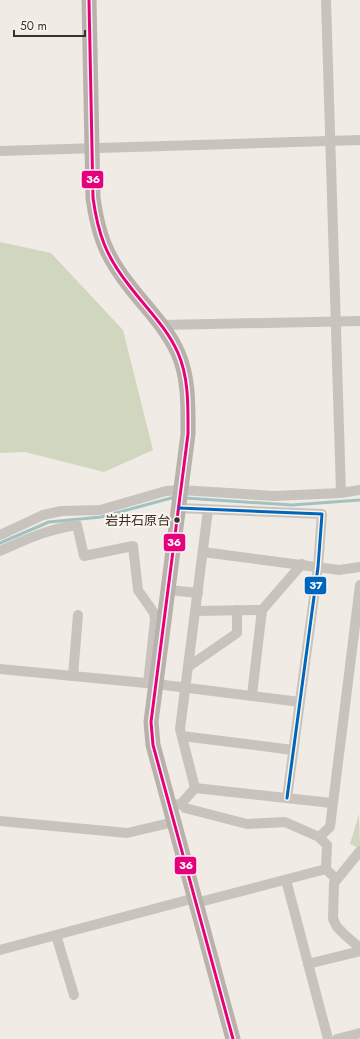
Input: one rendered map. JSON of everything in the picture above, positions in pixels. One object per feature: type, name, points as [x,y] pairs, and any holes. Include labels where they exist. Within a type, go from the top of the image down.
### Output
[{"type":"main road","points":[[88,0],[92,148],[97,225],[105,248],[128,285],[163,326],[178,354],[185,379],[188,402],[188,434],[169,590],[152,683],[151,722],[153,744],[176,805],[174,822],[233,1039]]},
{"type":"street","points":[[326,0],[341,493]]},
{"type":"street","points":[[0,151],[360,140]]},
{"type":"street","points":[[163,326],[360,321]]},
{"type":"street","points":[[180,499],[341,493],[360,490]]},
{"type":"street","points":[[0,535],[43,515],[61,511],[100,510],[166,491],[180,499],[208,510],[322,514],[318,567],[287,798]]},
{"type":"street","points":[[195,788],[180,728],[208,510]]},
{"type":"street","points":[[0,552],[37,534],[55,528],[77,525],[84,556],[133,546],[138,590],[154,613],[156,620],[152,683]]},
{"type":"street","points":[[203,552],[339,570],[360,567]]},
{"type":"street","points":[[252,695],[262,610],[302,564]]},
{"type":"street","points":[[319,837],[330,827],[360,585]]},
{"type":"street","points":[[169,590],[198,593]]},
{"type":"street","points":[[188,667],[237,633],[237,610]]},
{"type":"street","points":[[195,611],[262,610]]},
{"type":"street","points":[[73,676],[78,614]]},
{"type":"street","points":[[0,669],[152,683],[300,702]]},
{"type":"street","points":[[182,736],[293,750]]},
{"type":"street","points":[[326,870],[327,845],[319,837],[285,822],[246,824],[176,805],[195,788],[332,804]]},
{"type":"street","points":[[0,821],[127,833],[174,822]]},
{"type":"street","points":[[360,851],[334,883],[333,918],[344,935],[360,949]]},
{"type":"street","points":[[326,870],[336,879]]},
{"type":"street","points":[[0,950],[195,900],[326,870]]},
{"type":"street","points":[[286,880],[328,1039]]},
{"type":"street","points":[[56,935],[74,995]]},
{"type":"street","points":[[308,964],[360,949]]},
{"type":"street","points":[[337,1039],[360,1033]]},
{"type":"green space","points":[[0,242],[51,253],[123,330],[153,450],[104,472],[25,452],[0,453]]},
{"type":"green space","points":[[359,814],[360,846],[359,848],[350,844]]},
{"type":"waterway","points":[[0,543],[49,522],[101,517],[175,497]]},
{"type":"waterway","points":[[185,498],[292,505],[360,500]]},
{"type":"transit line","name":"36","points":[[89,0],[93,198],[97,223],[104,244],[120,274],[168,334],[182,363],[186,382],[188,434],[151,722],[153,745],[233,1039]]},
{"type":"transit line","name":"37","points":[[179,508],[322,514],[318,567],[287,798]]},
{"type":"place","name":"岩井石原台","points":[[177,520]]}]
